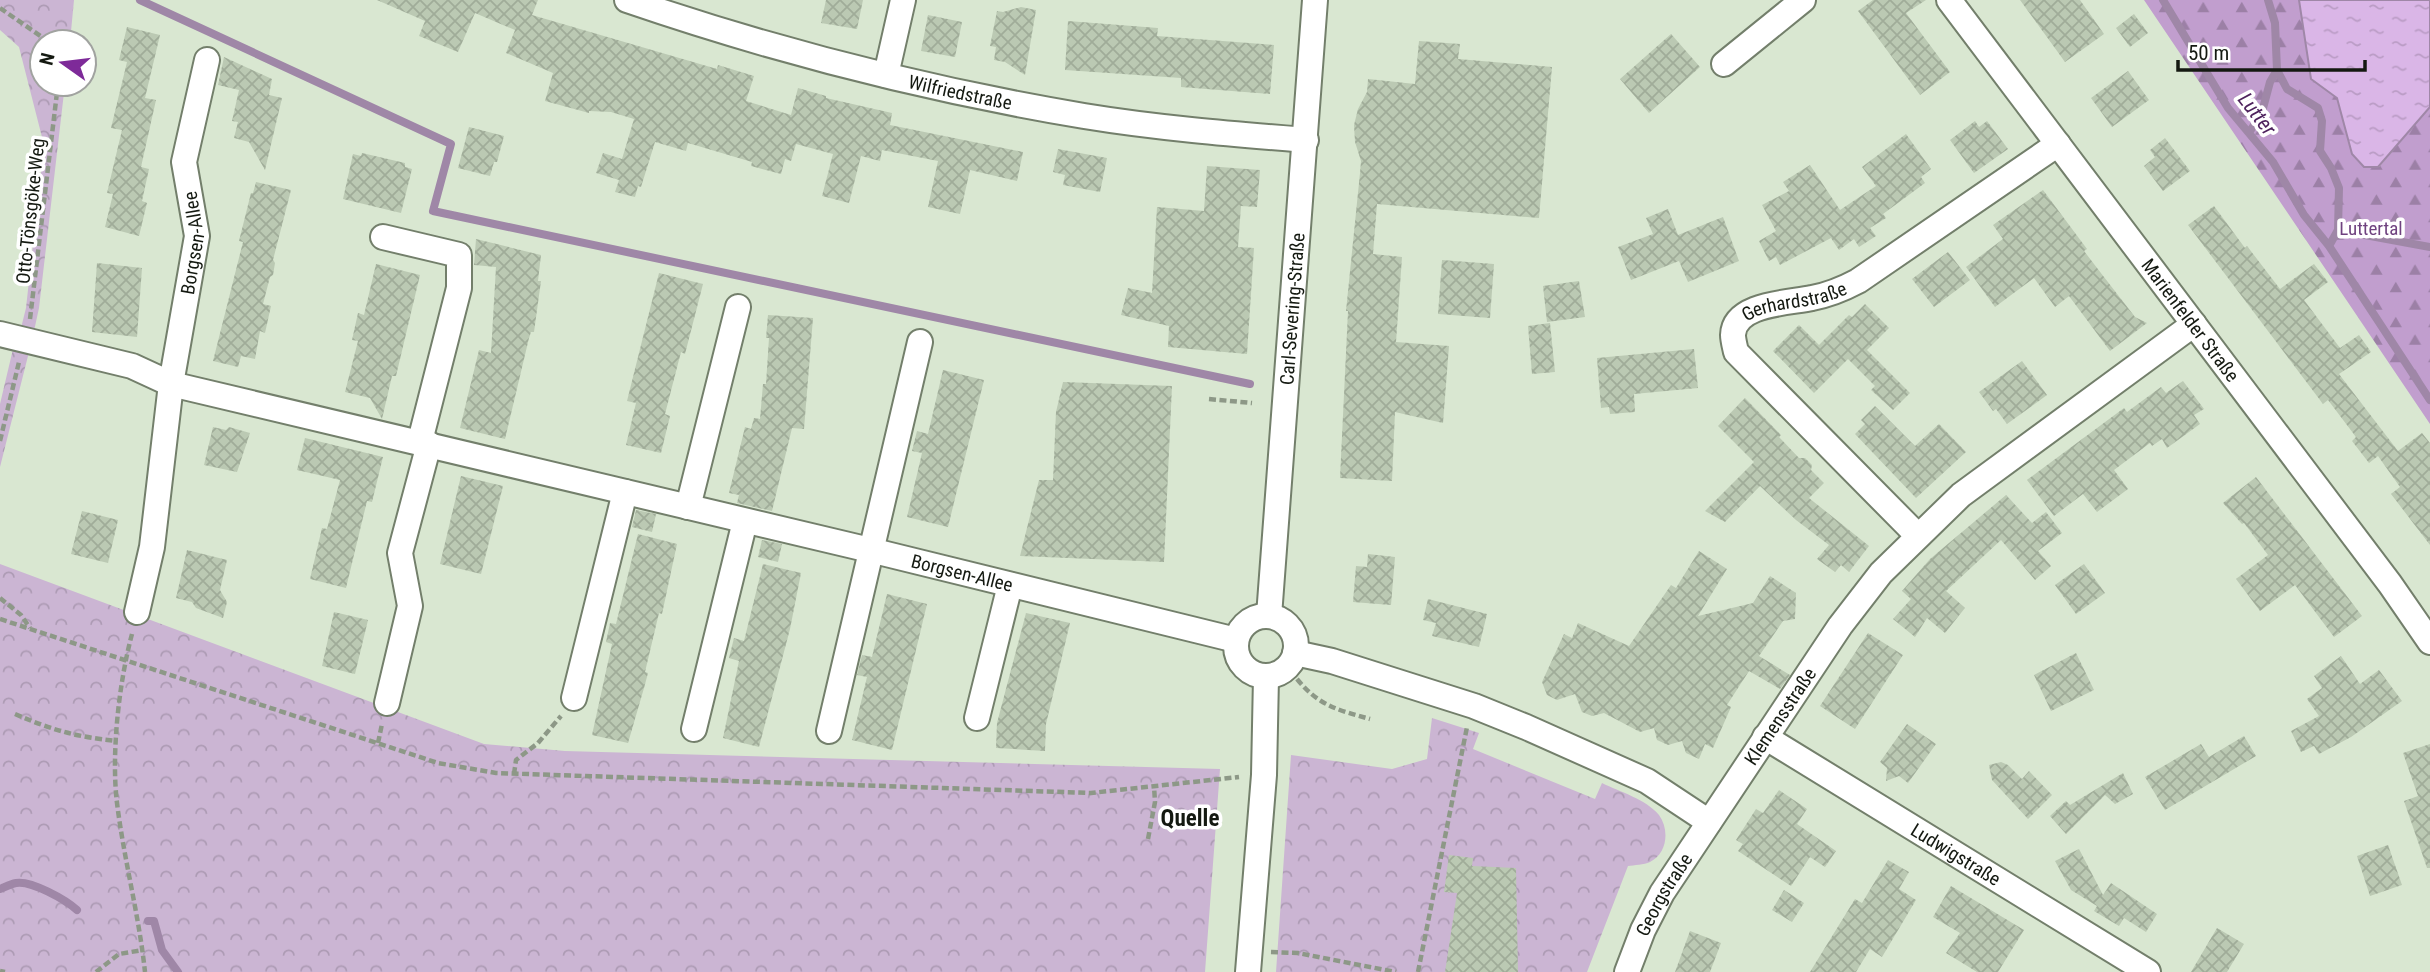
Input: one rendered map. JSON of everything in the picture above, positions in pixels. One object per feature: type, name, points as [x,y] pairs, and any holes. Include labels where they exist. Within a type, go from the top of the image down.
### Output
[{"type":"street","name":"Wilfriedstraße","points":[[626,0],[796,53],[970,94],[1085,116],[1197,131],[1306,140]]},
{"type":"street","points":[[886,75],[903,0]]},
{"type":"street","name":"Carl-Severing-Straße","points":[[1269,616],[1315,0]]},
{"type":"street","points":[[1724,64],[1802,0]]},
{"type":"street","name":"Marienfelder Straße","points":[[1949,0],[2390,583],[2430,642]]},
{"type":"street","name":"Borgsen-Allee","points":[[137,612],[152,547],[171,384],[197,236],[184,162],[207,60]]},
{"type":"street","name":"Gerhardstraße","points":[[1917,536],[1736,352],[1733,334],[1740,320],[1752,311],[1776,302],[1810,299],[1835,292],[1858,281],[2058,144]]},
{"type":"street","points":[[383,237],[459,255],[459,288],[400,553],[410,606],[387,703]]},
{"type":"street","points":[[688,507],[738,307]]},
{"type":"street","name":"Klemensstraße","points":[[1709,821],[1861,596],[1917,536],[1961,495],[2193,324]]},
{"type":"street","name":"Borgsen-Allee","points":[[0,334],[132,366],[171,384],[424,442],[1236,640]]},
{"type":"street","points":[[829,730],[920,342]]},
{"type":"street","points":[[574,698],[625,492]]},
{"type":"street","points":[[694,729],[745,521]]},
{"type":"street","points":[[977,718],[1010,585]]},
{"type":"street","points":[[1248,972],[1264,775],[1283,666],[1293,633],[1279,619],[1269,616],[1252,620],[1245,625],[1236,640],[1238,658],[1249,672],[1283,666],[1332,661],[1474,706],[1647,780],[1709,821]]},
{"type":"street","name":"Ludwigstraße","points":[[1765,737],[2148,972]]},
{"type":"street","name":"Georgstraße","points":[[1627,972],[1643,930],[1662,894],[1709,821]]},
{"type":"path","points":[[0,8],[29,28]]},
{"type":"path","name":"Otto-Tönsgöke-Weg","points":[[0,441],[33,306],[56,98]]},
{"type":"path","points":[[1209,399],[1252,403]]},
{"type":"path","points":[[0,598],[21,615],[31,629]]},
{"type":"path","points":[[0,618],[438,762],[496,773],[1091,793],[1264,775]]},
{"type":"path","points":[[125,660],[117,741],[117,801],[145,972]]},
{"type":"path","points":[[1283,666],[1307,692],[1328,706],[1370,719]]},
{"type":"path","points":[[513,774],[516,760],[538,743],[574,698]]},
{"type":"path","points":[[1418,972],[1465,733],[1474,706]]},
{"type":"path","points":[[15,715],[58,732],[82,738],[117,741]]},
{"type":"path","points":[[1148,839],[1155,802],[1154,786]]},
{"type":"path","points":[[96,972],[119,954],[143,950]]},
{"type":"path","points":[[1297,953],[1396,972]]},
{"type":"path","points":[[0,971],[5,972]]},
{"type":"green space","points":[[0,0],[74,0],[71,28],[28,28],[28,82],[19,47],[0,30]]},
{"type":"green space","name":"Luttertal","points":[[2144,0],[2299,0],[2311,79],[2337,98],[2352,154],[2379,167],[2430,107],[2430,424]]},
{"type":"green space","points":[[32,98],[63,98],[34,331],[21,328],[26,308],[44,145]]},
{"type":"green space","points":[[13,349],[29,352],[0,467],[0,404]]},
{"type":"green space","points":[[0,564],[484,744],[565,751],[1220,769],[1205,972],[0,972]]},
{"type":"green space","points":[[1432,718],[1479,733],[1473,749],[1595,799],[1602,783],[1640,800],[1654,809],[1662,821],[1665,828],[1663,848],[1656,858],[1648,863],[1628,866],[1587,972],[1276,972],[1291,755],[1392,769],[1427,759]]},
{"type":"water","points":[[2299,0],[2430,0],[2430,107],[2378,167],[2364,167],[2352,154],[2337,98],[2311,79]]},
{"type":"building","points":[[377,0],[538,0],[532,15],[717,69],[718,65],[754,76],[746,101],[791,115],[798,88],[826,98],[892,113],[890,125],[1023,152],[1017,181],[970,170],[960,214],[928,207],[938,161],[882,150],[880,161],[861,156],[849,203],[822,196],[833,154],[796,144],[791,161],[785,159],[781,174],[751,166],[752,162],[688,143],[686,151],[655,142],[641,187],[638,186],[635,197],[615,192],[619,180],[596,173],[603,153],[622,159],[634,119],[611,112],[589,113],[545,101],[553,73],[506,53],[515,30],[475,13],[458,52],[419,36],[425,21]]},
{"type":"building","points":[[826,0],[863,0],[857,29],[821,23]]},
{"type":"building","points":[[1873,0],[1926,0],[1906,13],[1950,72],[1920,95],[1858,11]]},
{"type":"building","points":[[2020,0],[2080,0],[2104,34],[2065,62]]},
{"type":"building","points":[[1021,7],[1036,10],[1025,75],[1005,62],[994,60],[996,47],[990,46],[997,11]]},
{"type":"building","points":[[2134,14],[2148,33],[2130,47],[2116,28]]},
{"type":"building","points":[[928,15],[962,22],[955,57],[921,51]]},
{"type":"building","points":[[1068,21],[1158,28],[1157,36],[1274,45],[1270,94],[1181,87],[1181,78],[1065,70]]},
{"type":"building","points":[[127,27],[160,35],[145,98],[156,100],[141,167],[149,169],[142,201],[147,203],[139,236],[105,227],[113,194],[107,193],[122,130],[111,128],[127,62],[119,60]]},
{"type":"building","points":[[1671,34],[1700,67],[1649,113],[1620,79]]},
{"type":"building","points":[[1419,41],[1460,44],[1458,59],[1552,67],[1539,218],[1377,204],[1373,254],[1402,257],[1396,342],[1449,346],[1443,423],[1395,412],[1392,481],[1340,478],[1346,311],[1361,161],[1355,142],[1354,125],[1358,109],[1367,92],[1368,79],[1415,84]]},
{"type":"building","points":[[224,57],[272,79],[269,95],[282,98],[265,170],[249,142],[234,138],[238,122],[232,121],[239,90],[218,85]]},
{"type":"building","points":[[2128,71],[2149,100],[2112,127],[2091,98]]},
{"type":"building","points":[[1975,121],[1979,127],[1987,121],[2008,149],[1974,173],[1950,140]]},
{"type":"building","points":[[469,127],[504,136],[490,176],[458,168]]},
{"type":"building","points":[[1906,134],[1931,169],[1921,177],[1925,183],[1883,214],[1886,218],[1870,228],[1876,236],[1859,247],[1854,239],[1839,250],[1831,238],[1780,265],[1776,257],[1769,261],[1759,241],[1776,231],[1762,205],[1789,191],[1783,182],[1810,165],[1840,210],[1876,186],[1862,167]]},
{"type":"building","points":[[2165,138],[2190,171],[2163,191],[2144,166],[2155,157],[2150,150]]},
{"type":"building","points":[[1058,149],[1107,158],[1100,192],[1063,185],[1065,175],[1053,172]]},
{"type":"building","points":[[362,153],[405,163],[405,167],[412,169],[401,213],[343,199],[353,154],[361,156]]},
{"type":"building","points":[[1207,166],[1260,170],[1257,207],[1241,206],[1238,247],[1254,248],[1247,354],[1168,347],[1169,326],[1121,315],[1128,288],[1152,293],[1157,207],[1204,211]]},
{"type":"building","points":[[256,182],[291,190],[273,260],[273,275],[270,277],[263,304],[271,306],[265,333],[260,331],[255,359],[241,356],[238,367],[213,361],[243,242],[239,241]]},
{"type":"building","points":[[2043,190],[2087,249],[2084,251],[2135,317],[2147,323],[2110,351],[2069,296],[2055,307],[2034,278],[1995,307],[1966,267],[2003,239],[1993,225]]},
{"type":"building","points":[[2214,206],[2280,289],[2314,264],[2328,282],[2304,300],[2340,348],[2359,335],[2371,352],[2339,374],[2398,451],[2422,433],[2430,443],[2430,545],[2391,494],[2400,487],[2378,456],[2369,463],[2352,441],[2356,437],[2328,400],[2323,404],[2188,225]]},
{"type":"building","points":[[1668,209],[1678,235],[1723,217],[1739,261],[1688,282],[1679,261],[1631,280],[1618,247],[1653,234],[1646,218]]},
{"type":"building","points":[[476,239],[541,255],[538,281],[541,281],[534,332],[531,332],[529,338],[505,439],[460,428],[479,350],[491,353],[496,267],[474,265]]},
{"type":"building","points":[[1948,252],[1970,280],[1934,307],[1912,279]]},
{"type":"building","points":[[1442,260],[1494,264],[1490,318],[1438,314]]},
{"type":"building","points":[[97,263],[142,268],[137,337],[92,332]]},
{"type":"building","points":[[376,264],[420,275],[396,376],[392,376],[382,419],[370,398],[345,392],[358,341],[352,340],[358,313],[364,315]]},
{"type":"building","points":[[659,273],[703,284],[685,354],[681,352],[665,414],[670,416],[661,453],[626,445],[636,403],[627,401]]},
{"type":"building","points":[[1579,281],[1585,317],[1547,322],[1543,286]]},
{"type":"building","points":[[1865,304],[1889,328],[1867,350],[1910,393],[1893,410],[1871,390],[1875,386],[1848,359],[1814,393],[1773,351],[1799,325],[1819,345],[1849,315],[1852,317]]},
{"type":"building","points":[[768,315],[813,318],[804,429],[792,428],[772,511],[737,503],[739,495],[729,493],[745,427],[751,429],[754,418],[760,419],[763,384],[766,384]]},
{"type":"building","points":[[1550,323],[1555,372],[1532,374],[1528,326]]},
{"type":"building","points":[[1694,349],[1698,388],[1634,394],[1635,412],[1610,414],[1609,407],[1601,408],[1597,358]]},
{"type":"building","points":[[2022,361],[2047,395],[2007,424],[1979,392]]},
{"type":"building","points":[[943,370],[984,380],[948,527],[907,517],[922,453],[912,451],[917,431],[928,434]]},
{"type":"building","points":[[2183,381],[2204,409],[2194,415],[2200,424],[2167,448],[2162,439],[2152,446],[2150,443],[2114,470],[2128,489],[2097,512],[2083,494],[2054,516],[2027,480],[2124,408],[2127,412],[2161,387],[2166,393]]},
{"type":"building","points":[[1063,382],[1172,386],[1164,562],[1020,556],[1039,480],[1053,480],[1056,412]]},
{"type":"building","points":[[1745,398],[1799,458],[1805,458],[1812,465],[1811,470],[1824,483],[1809,498],[1869,546],[1849,572],[1841,565],[1835,572],[1817,559],[1829,545],[1796,520],[1760,486],[1725,522],[1705,511],[1754,462],[1718,426]]},
{"type":"building","points":[[1875,406],[1915,446],[1939,424],[1966,452],[1916,498],[1855,434],[1865,424],[1861,420]]},
{"type":"building","points":[[213,427],[226,430],[229,427],[250,433],[237,472],[204,465]]},
{"type":"building","points":[[305,438],[383,457],[372,502],[367,501],[346,588],[310,579],[322,528],[327,529],[340,480],[297,470]]},
{"type":"building","points":[[461,476],[503,486],[481,574],[440,564]]},
{"type":"building","points":[[2256,477],[2362,616],[2334,637],[2295,585],[2260,611],[2236,579],[2268,555],[2244,523],[2242,524],[2223,503]]},
{"type":"building","points":[[2006,495],[2032,523],[2046,512],[2062,533],[2038,551],[2051,566],[2035,580],[2001,540],[1946,591],[1965,608],[1945,633],[1927,618],[1915,637],[1893,619],[1911,599],[1902,591],[1930,559]]},
{"type":"building","points":[[636,510],[656,514],[652,532],[632,527]]},
{"type":"building","points":[[82,511],[118,520],[108,563],[71,554]]},
{"type":"building","points":[[638,534],[677,544],[662,614],[659,613],[645,672],[648,673],[628,743],[592,735],[612,644],[606,642],[610,623],[616,624]]},
{"type":"building","points":[[762,540],[782,544],[778,562],[758,557]]},
{"type":"building","points":[[187,550],[227,560],[220,590],[227,602],[223,618],[196,608],[192,602],[176,598]]},
{"type":"building","points":[[1699,551],[1727,569],[1698,616],[1753,603],[1770,576],[1796,593],[1795,619],[1783,621],[1759,656],[1790,675],[1780,689],[1749,671],[1727,705],[1731,707],[1713,748],[1705,744],[1699,759],[1686,753],[1682,741],[1668,745],[1657,740],[1654,728],[1640,732],[1604,713],[1592,716],[1582,712],[1575,694],[1557,700],[1547,695],[1542,682],[1564,634],[1572,638],[1578,623],[1629,646],[1671,585],[1676,588]]},
{"type":"building","points":[[1368,554],[1395,557],[1391,605],[1353,602],[1356,566],[1367,567]]},
{"type":"building","points":[[763,564],[801,573],[790,629],[759,747],[723,738],[739,661],[729,658],[734,638],[744,641]]},
{"type":"building","points":[[2084,564],[2105,593],[2076,614],[2055,585]]},
{"type":"building","points":[[887,594],[927,604],[892,750],[852,740],[867,677],[857,675],[862,655],[872,657]]},
{"type":"building","points":[[1428,599],[1487,614],[1479,647],[1432,636],[1436,623],[1423,620]]},
{"type":"building","points":[[334,612],[368,620],[355,674],[322,666]]},
{"type":"building","points":[[1026,613],[1070,623],[1046,724],[1045,751],[996,748],[997,723]]},
{"type":"building","points":[[1868,633],[1903,655],[1855,729],[1820,706]]},
{"type":"building","points":[[2076,653],[2094,690],[2051,711],[2034,675]]},
{"type":"building","points":[[2341,656],[2360,684],[2379,670],[2402,701],[2351,737],[2319,754],[2314,746],[2301,752],[2291,731],[2319,716],[2307,699],[2322,688],[2314,676]]},
{"type":"building","points":[[1907,724],[1936,744],[1908,783],[1899,776],[1886,781],[1887,768],[1880,762]]},
{"type":"building","points":[[2244,736],[2256,756],[2165,810],[2145,777],[2201,744],[2209,757]]},
{"type":"building","points":[[2430,744],[2430,868],[2427,868],[2404,801],[2418,796],[2403,753]]},
{"type":"building","points":[[2001,762],[2022,779],[2029,771],[2052,795],[2028,819],[1992,780],[1989,765]]},
{"type":"building","points":[[2123,773],[2133,794],[2115,804],[2105,795],[2066,834],[2050,816],[2066,801],[2070,805]]},
{"type":"building","points":[[1779,790],[1807,809],[1797,824],[1836,851],[1825,867],[1810,857],[1791,886],[1738,851],[1743,844],[1736,840],[1756,809],[1763,813]]},
{"type":"building","points":[[2388,845],[2402,885],[2370,896],[2357,856]]},
{"type":"building","points":[[2079,849],[2103,895],[2111,883],[2157,914],[2146,932],[2124,918],[2119,926],[2094,911],[2097,906],[2071,890],[2055,861]]},
{"type":"building","points":[[1449,855],[1473,858],[1472,866],[1516,868],[1518,972],[1445,972],[1457,893],[1444,892]]},
{"type":"building","points":[[1888,860],[1909,872],[1899,889],[1916,900],[1882,957],[1870,949],[1856,972],[1810,972],[1855,899],[1862,903]]},
{"type":"building","points":[[1951,886],[2024,930],[1998,972],[1977,972],[1946,953],[1960,933],[1933,917]]},
{"type":"building","points":[[1784,890],[1804,903],[1792,922],[1772,910]]},
{"type":"building","points":[[2217,928],[2244,944],[2227,972],[2191,972]]},
{"type":"building","points":[[1690,931],[1721,943],[1710,972],[1675,972]]},
{"type":"waterway","points":[[140,0],[451,144],[433,211],[1250,384]]},
{"type":"waterway","name":"Lutter","points":[[2163,0],[2228,108],[2273,162],[2304,215],[2329,246],[2430,400]]},
{"type":"waterway","points":[[2249,133],[2262,112],[2270,82],[2277,70],[2275,23],[2268,0]]},
{"type":"waterway","points":[[2277,70],[2287,89],[2318,108],[2322,121],[2320,151],[2339,188],[2338,230]]},
{"type":"waterway","name":"Lutter","points":[[2329,246],[2338,230],[2430,247]]},
{"type":"waterway","points":[[0,889],[16,883],[30,885],[57,896],[77,910]]},
{"type":"waterway","points":[[148,921],[154,921],[162,950],[178,972]]},
{"type":"district","name":"Quelle","points":[[1190,818]]}]
